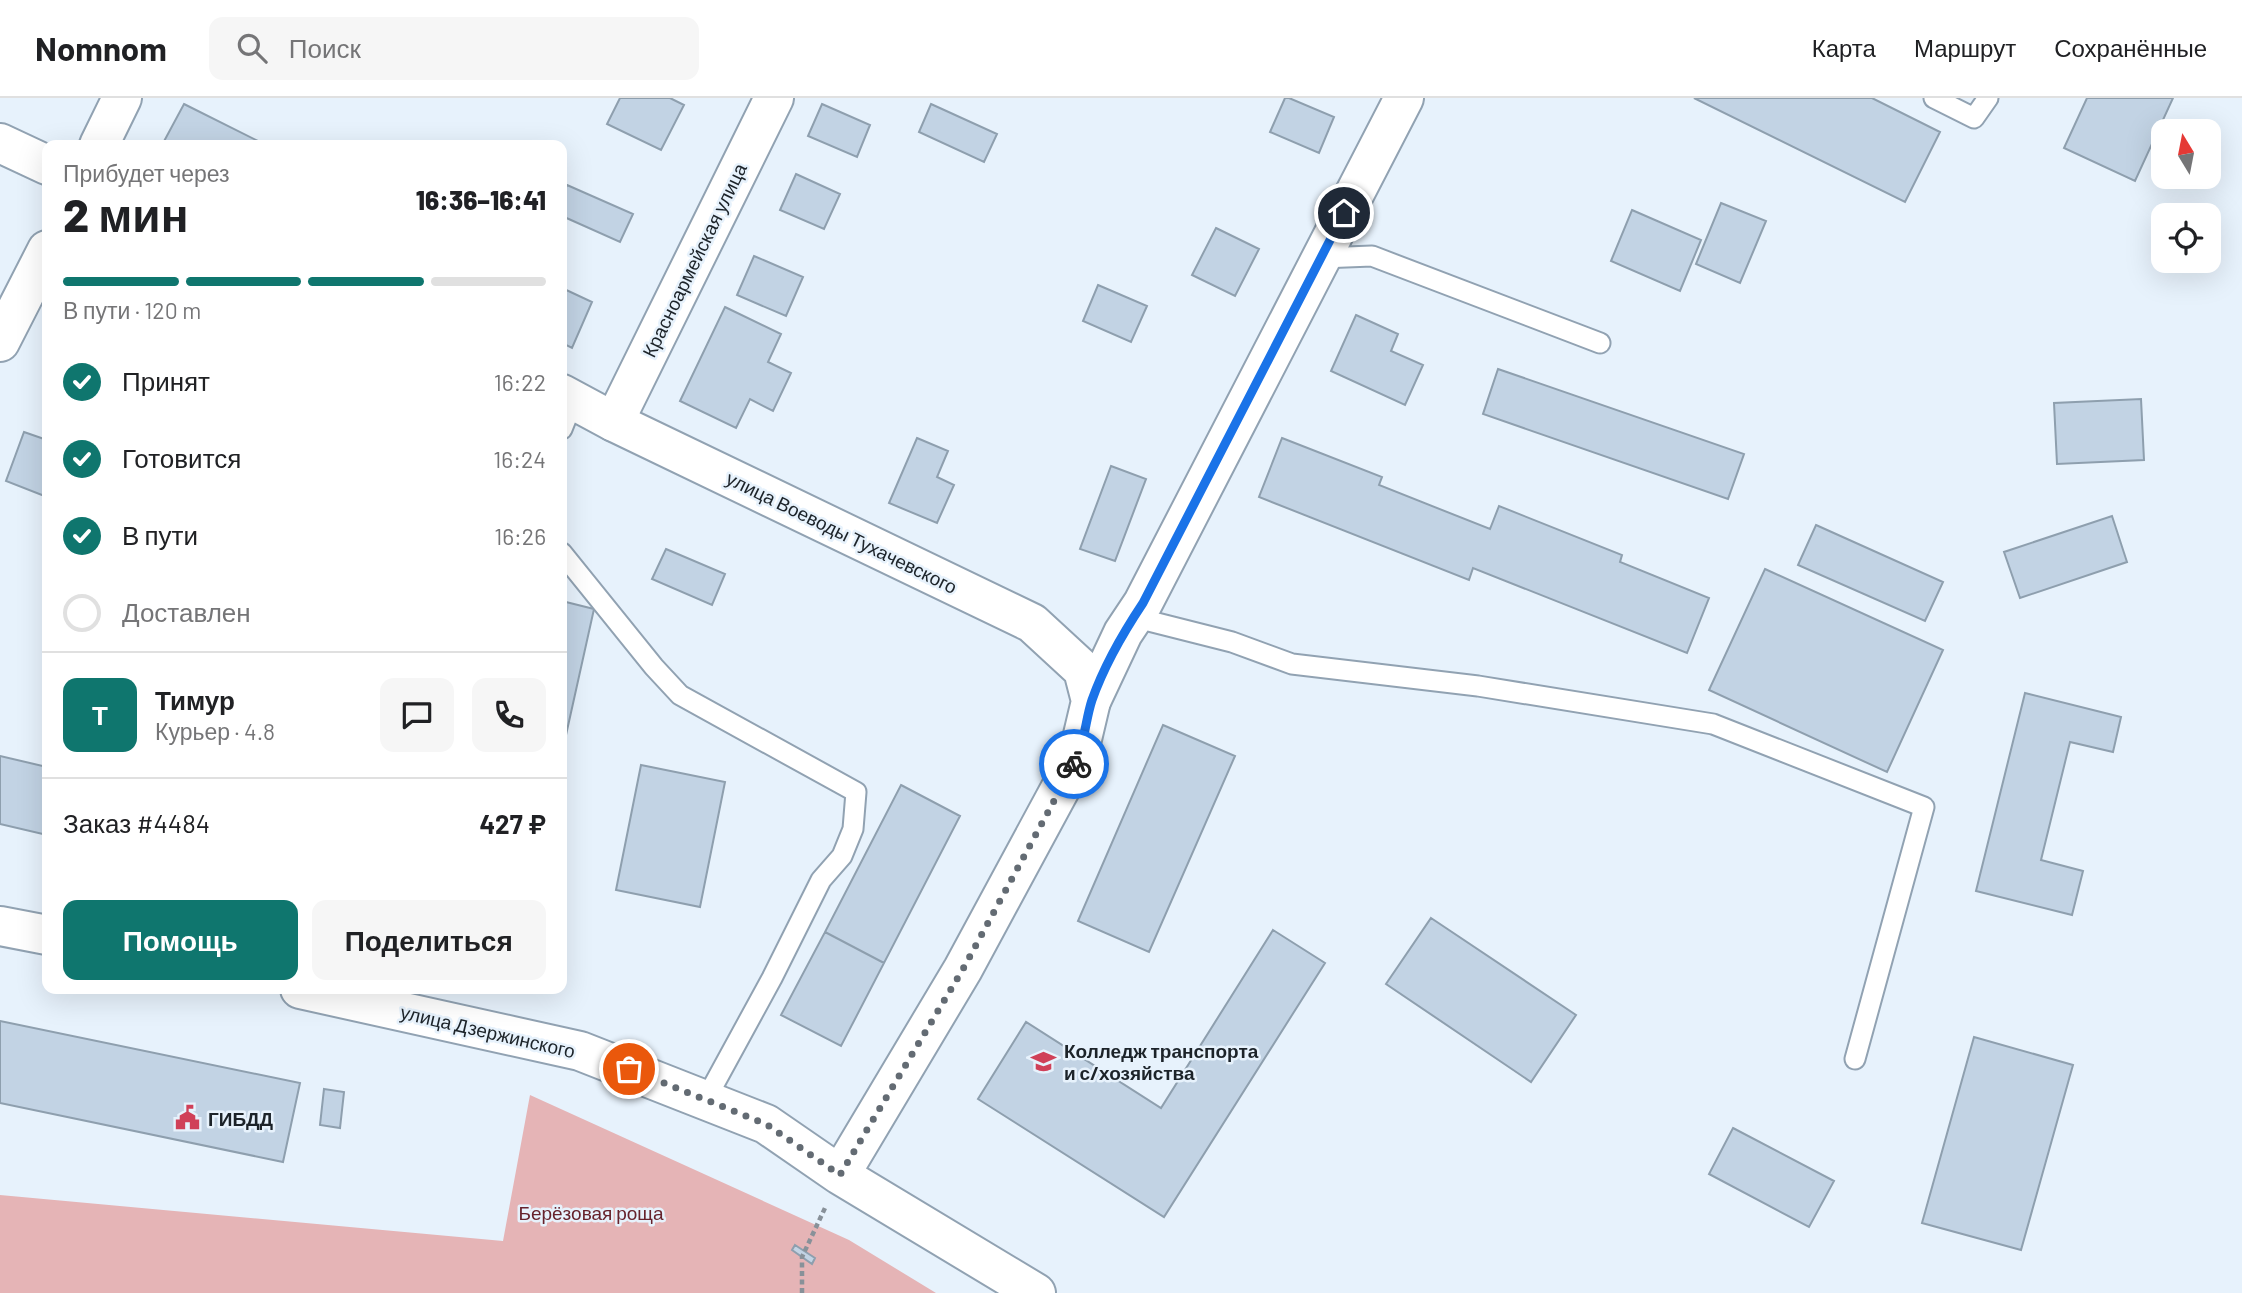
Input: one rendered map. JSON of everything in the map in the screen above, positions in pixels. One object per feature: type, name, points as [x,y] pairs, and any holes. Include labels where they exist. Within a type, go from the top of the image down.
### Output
[{"type":"main road","points":[[101,140],[122,98]]},
{"type":"main road","name":"Красноармейская улица","points":[[614,422],[774,98]]},
{"type":"main road","points":[[840,1175],[963,969],[1072,768],[1084,736],[1091,702],[1123,633],[1143,603],[1404,98]]},
{"type":"main road","points":[[0,143],[42,163]]},
{"type":"main road","points":[[0,342],[42,260]]},
{"type":"main road","name":"улица Воеводы Тухачевского","points":[[567,407],[614,422],[1032,623],[1083,670],[1091,702]]},
{"type":"main road","points":[[0,926],[42,934]]},
{"type":"main road","name":"улица Дзержинского","points":[[323,994],[580,1051],[766,1124],[840,1175],[1036,1293]]},
{"type":"lane","points":[[1934,98],[1974,118],[1988,98]]},
{"type":"lane","points":[[1321,258],[1372,256],[1600,343]]},
{"type":"lane","points":[[567,559],[680,695],[856,792],[853,829],[842,856],[821,880],[772,978],[706,1099]]},
{"type":"lane","points":[[1133,617],[1232,642],[1292,664],[1478,686],[1713,724],[1924,807],[1855,1059]]},
{"type":"path","points":[[802,1293],[802,1257],[840,1175]]},
{"type":"green space","name":"Берёзовая роща","points":[[530,1095],[849,1240],[936,1293],[0,1293],[0,1195],[503,1241]]},
{"type":"building","points":[[620,98],[670,98],[684,105],[661,150],[607,124]]},
{"type":"building","points":[[1285,98],[1334,117],[1319,153],[1270,132]]},
{"type":"building","points":[[1694,98],[1872,98],[1940,132],[1905,202]]},
{"type":"building","points":[[2087,98],[2173,98],[2163,119],[2151,119],[2151,146],[2135,181],[2064,148]]},
{"type":"building","points":[[184,104],[256,140],[165,140]]},
{"type":"building","points":[[822,104],[870,125],[857,157],[808,136]]},
{"type":"building","points":[[931,104],[997,134],[984,162],[919,132]]},
{"type":"building","points":[[796,174],[840,194],[824,229],[780,210]]},
{"type":"building","points":[[567,185],[633,214],[620,242],[567,218]]},
{"type":"building","points":[[1721,203],[1766,221],[1740,283],[1696,264]]},
{"type":"building","points":[[1632,210],[1701,240],[1680,291],[1611,261]]},
{"type":"building","points":[[1216,228],[1259,249],[1235,296],[1192,275]]},
{"type":"building","points":[[754,256],[803,277],[786,316],[737,295]]},
{"type":"building","points":[[1098,285],[1147,306],[1131,342],[1083,321]]},
{"type":"building","points":[[567,290],[592,302],[572,348],[567,346]]},
{"type":"building","points":[[725,307],[781,334],[768,362],[791,373],[773,411],[750,399],[736,428],[680,401]]},
{"type":"building","points":[[1356,315],[1398,334],[1391,351],[1423,365],[1405,405],[1331,371]]},
{"type":"building","points":[[1498,369],[1744,454],[1728,499],[1483,414]]},
{"type":"building","points":[[2141,399],[2144,460],[2057,464],[2054,403]]},
{"type":"building","points":[[24,432],[42,438],[42,495],[6,481]]},
{"type":"building","points":[[917,438],[948,451],[937,477],[954,485],[937,523],[889,503]]},
{"type":"building","points":[[1282,438],[1382,477],[1379,485],[1490,529],[1499,506],[1622,555],[1620,562],[1709,598],[1687,653],[1473,568],[1469,580],[1259,497]]},
{"type":"building","points":[[1111,466],[1146,479],[1115,561],[1080,549]]},
{"type":"building","points":[[2112,516],[2127,562],[2020,598],[2004,552]]},
{"type":"building","points":[[1816,525],[1943,582],[1925,621],[1798,565]]},
{"type":"building","points":[[666,549],[725,574],[712,605],[652,579]]},
{"type":"building","points":[[1765,569],[1943,650],[1887,772],[1709,690]]},
{"type":"building","points":[[567,602],[594,609],[567,730]]},
{"type":"building","points":[[2025,693],[2121,717],[2113,752],[2070,742],[2041,860],[2083,871],[2072,915],[1976,891]]},
{"type":"building","points":[[1163,725],[1235,756],[1149,952],[1078,921]]},
{"type":"building","points":[[0,756],[42,766],[42,834],[0,824]]},
{"type":"building","points":[[641,765],[725,782],[700,907],[616,890]]},
{"type":"building","points":[[901,785],[960,816],[884,963],[825,932]]},
{"type":"building","points":[[1431,918],[1576,1015],[1531,1082],[1386,984]]},
{"type":"building","name":"Колледж транспорта и с/хозяйства","points":[[1273,930],[1325,963],[1164,1217],[978,1099],[1026,1022],[1161,1108]]},
{"type":"building","points":[[825,932],[884,963],[841,1046],[781,1015]]},
{"type":"building","points":[[0,1021],[300,1083],[283,1162],[0,1103]]},
{"type":"building","points":[[1974,1037],[2073,1065],[2021,1250],[1922,1223]]},
{"type":"building","points":[[324,1089],[344,1092],[340,1128],[320,1125]]},
{"type":"building","points":[[1733,1128],[1834,1181],[1809,1227],[1709,1174]]},
{"type":"building","points":[[795,1245],[815,1258],[812,1264],[792,1250]]},
{"type":"way so far","points":[[629,1069],[766,1124],[840,1175],[963,969],[1074,764]]},
{"type":"place","name":"Колледж транспорта и с/хозяйства","points":[[1044,1061]]},
{"type":"place","name":"ГИБДД","points":[[188,1118]]},
{"type":"route","points":[[1074,764],[1084,736],[1091,702],[1123,633],[1143,603],[1344,213]]}]
